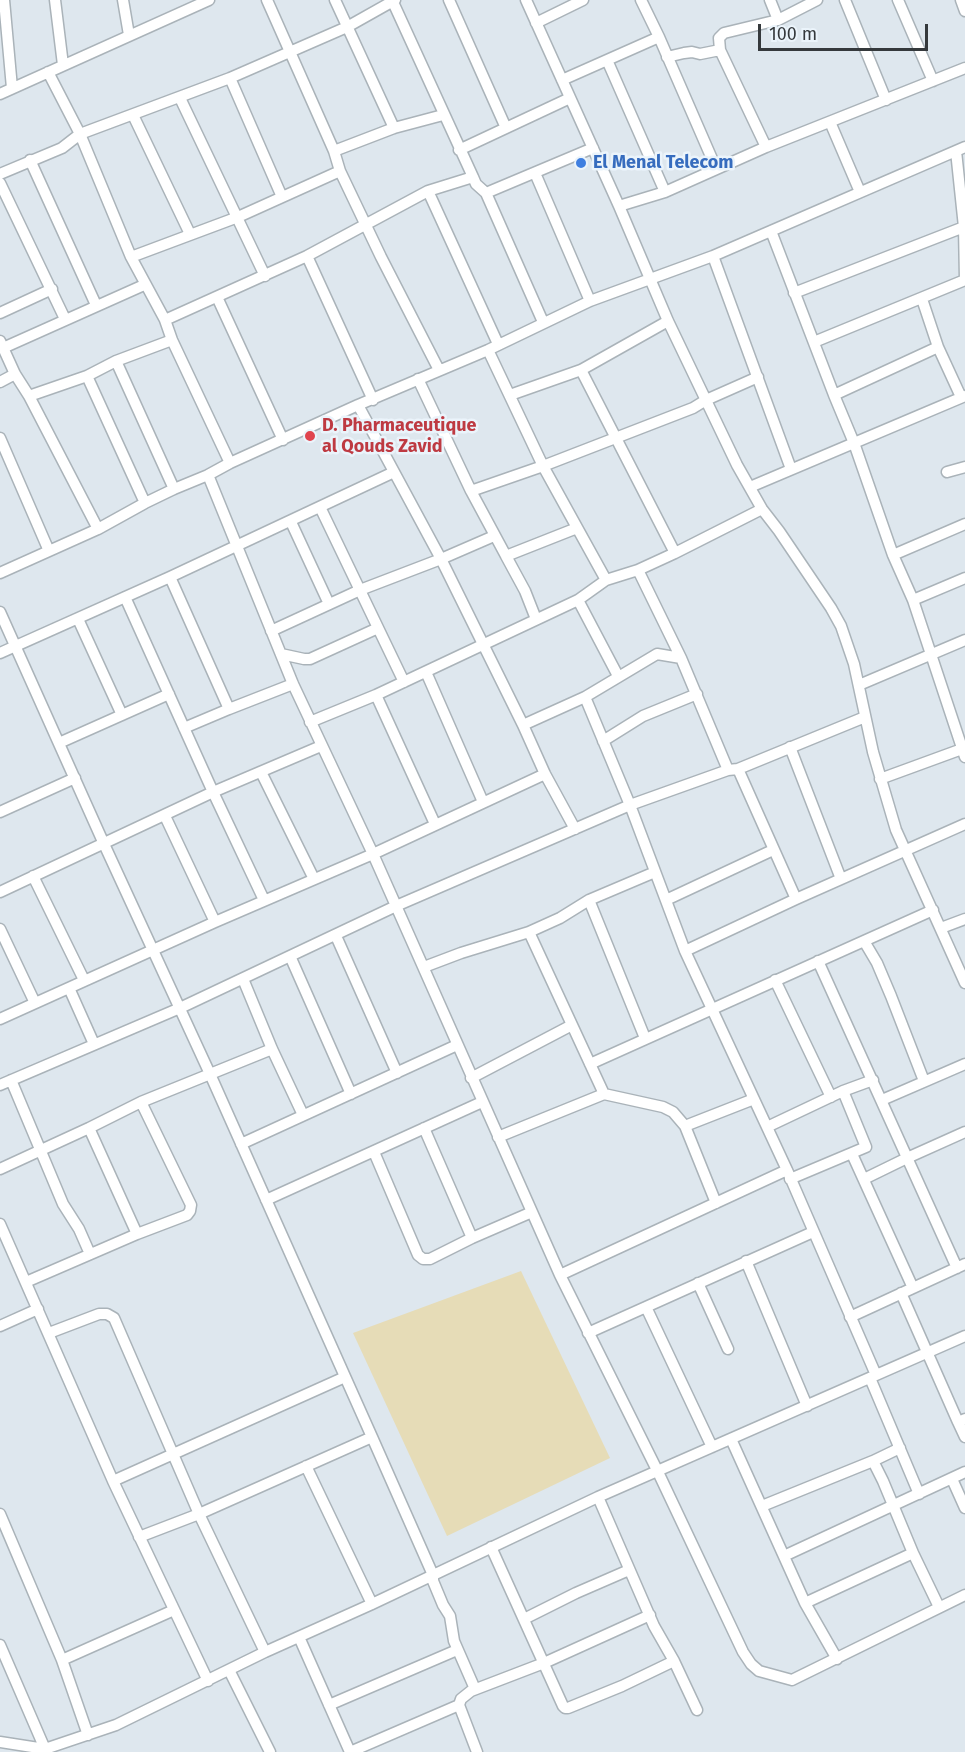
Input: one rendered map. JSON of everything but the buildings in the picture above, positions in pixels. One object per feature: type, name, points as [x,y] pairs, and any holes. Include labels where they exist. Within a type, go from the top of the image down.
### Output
[{"type":"street","points":[[4,0],[12,88]]},
{"type":"street","points":[[55,0],[63,66]]},
{"type":"street","points":[[123,0],[129,35]]},
{"type":"street","points":[[0,94],[209,0]]},
{"type":"street","points":[[267,0],[334,151],[340,171],[381,257],[440,370]]},
{"type":"street","points":[[335,0],[394,128]]},
{"type":"street","points":[[0,174],[62,148],[80,134],[230,78],[347,27],[393,0],[459,150],[476,184],[486,193],[543,322]]},
{"type":"street","points":[[449,0],[506,128]]},
{"type":"street","points":[[526,0],[668,321],[737,465],[762,509],[841,626],[859,685],[880,779],[896,830],[965,983]]},
{"type":"street","points":[[536,22],[582,0]]},
{"type":"street","points":[[655,0],[642,2],[716,168]]},
{"type":"street","points":[[770,0],[778,20]]},
{"type":"street","points":[[766,147],[720,50],[718,38],[724,33],[778,20],[817,0]]},
{"type":"street","points":[[845,0],[886,100]]},
{"type":"street","points":[[898,0],[933,81]]},
{"type":"street","points":[[961,0],[965,11]]},
{"type":"street","points":[[562,80],[659,38]]},
{"type":"street","points":[[667,57],[720,50]]},
{"type":"street","points":[[607,60],[664,192]]},
{"type":"street","points":[[619,206],[664,192],[766,147],[965,68]]},
{"type":"street","points":[[48,72],[80,134],[130,257],[165,320],[172,340],[230,463]]},
{"type":"street","points":[[230,78],[282,197]]},
{"type":"street","points":[[180,98],[265,276]]},
{"type":"street","points":[[459,150],[570,98]]},
{"type":"street","points":[[133,114],[190,234]]},
{"type":"street","points":[[334,151],[394,128],[443,115]]},
{"type":"street","points":[[830,122],[860,192]]},
{"type":"street","points":[[486,193],[593,148]]},
{"type":"street","points":[[0,573],[98,529],[145,503],[230,463],[488,350],[590,301],[713,256],[960,149],[965,280],[814,342]]},
{"type":"street","points":[[30,160],[96,305]]},
{"type":"street","points":[[130,257],[238,218],[340,171]]},
{"type":"street","points":[[535,173],[590,301]]},
{"type":"street","points":[[165,320],[307,256],[428,191],[473,177]]},
{"type":"street","points":[[0,183],[65,319]]},
{"type":"street","points":[[428,191],[498,344]]},
{"type":"street","points":[[794,293],[964,227]]},
{"type":"street","points":[[771,231],[854,443],[893,555],[913,600],[963,753],[880,779]]},
{"type":"street","points":[[307,256],[373,400]]},
{"type":"street","points":[[713,256],[791,469]]},
{"type":"street","points":[[98,529],[29,396],[15,374],[2,344],[144,285]]},
{"type":"street","points":[[1,311],[52,289]]},
{"type":"street","points":[[217,297],[283,440]]},
{"type":"street","points":[[750,487],[963,397],[938,347],[922,299]]},
{"type":"street","points":[[510,395],[581,370],[668,321]]},
{"type":"street","points":[[29,396],[87,376],[116,361],[172,340]]},
{"type":"street","points":[[834,395],[938,347]]},
{"type":"street","points":[[488,350],[543,466],[606,580]]},
{"type":"street","points":[[116,361],[174,489]]},
{"type":"street","points":[[581,370],[675,553]]},
{"type":"street","points":[[0,382],[15,374]]},
{"type":"street","points":[[87,376],[145,503]]},
{"type":"street","points":[[471,491],[693,408],[758,377]]},
{"type":"street","points":[[418,379],[471,491],[525,591],[536,620]]},
{"type":"street","points":[[358,405],[441,559],[574,829]]},
{"type":"street","points":[[0,438],[49,551]]},
{"type":"street","points":[[947,472],[965,467]]},
{"type":"street","points":[[0,653],[291,522],[394,472]]},
{"type":"street","points":[[208,475],[293,684],[373,854],[560,1275],[658,1472],[743,1652],[751,1664],[759,1671],[792,1680],[965,1595]]},
{"type":"street","points":[[320,507],[404,682]]},
{"type":"street","points":[[310,722],[426,672],[578,600],[606,580],[638,570],[762,509]]},
{"type":"street","points":[[291,522],[329,604]]},
{"type":"street","points":[[893,555],[965,524]]},
{"type":"street","points":[[506,556],[577,528]]},
{"type":"street","points":[[271,631],[360,590],[494,536]]},
{"type":"street","points":[[638,570],[796,899]]},
{"type":"street","points":[[170,577],[229,710]]},
{"type":"street","points":[[913,600],[965,578]]},
{"type":"street","points":[[125,597],[264,900]]},
{"type":"street","points":[[578,600],[618,676]]},
{"type":"street","points":[[0,612],[210,1074],[433,1575],[443,1605],[450,1616],[457,1650],[475,1689]]},
{"type":"street","points":[[78,619],[122,715]]},
{"type":"street","points":[[281,654],[304,659],[310,658],[378,628]]},
{"type":"street","points":[[859,685],[965,640]]},
{"type":"street","points":[[523,725],[585,697],[657,654],[681,658]]},
{"type":"street","points":[[426,672],[483,802]]},
{"type":"street","points":[[184,728],[293,684]]},
{"type":"street","points":[[59,743],[169,694]]},
{"type":"street","points":[[603,741],[643,716],[697,694]]},
{"type":"street","points":[[375,695],[435,824]]},
{"type":"street","points":[[585,697],[630,805],[685,951],[754,1098],[850,1317],[919,1494]]},
{"type":"street","points":[[90,1254],[80,1229],[63,1204],[41,1151],[4,1081],[180,1008],[396,906],[630,805],[733,769],[865,717]]},
{"type":"street","points":[[0,892],[213,792],[321,746]]},
{"type":"street","points":[[790,747],[841,879]]},
{"type":"street","points":[[261,772],[314,879]]},
{"type":"street","points":[[0,1019],[264,900],[373,854],[545,774]]},
{"type":"street","points":[[1,810],[75,778]]},
{"type":"street","points":[[165,816],[215,922]]},
{"type":"street","points":[[685,951],[965,824]]},
{"type":"street","points":[[666,900],[773,850]]},
{"type":"street","points":[[424,967],[529,932],[560,918],[589,900],[655,873]]},
{"type":"street","points":[[33,876],[84,980]]},
{"type":"street","points":[[589,900],[645,1038]]},
{"type":"street","points":[[590,1064],[933,910]]},
{"type":"street","points":[[941,928],[965,919]]},
{"type":"street","points":[[0,929],[35,1003]]},
{"type":"street","points":[[529,932],[604,1094]]},
{"type":"street","points":[[336,936],[397,1073]]},
{"type":"street","points":[[864,940],[877,963],[924,1081]]},
{"type":"street","points":[[290,956],[351,1094]]},
{"type":"street","points":[[818,961],[907,1158],[961,1266],[850,1317]]},
{"type":"street","points":[[243,979],[303,1116]]},
{"type":"street","points":[[775,980],[831,1097]]},
{"type":"street","points":[[69,987],[94,1044]]},
{"type":"street","points":[[471,1078],[572,1026]]},
{"type":"street","points":[[241,1144],[457,1045]]},
{"type":"street","points":[[0,1169],[141,1102],[272,1049]]},
{"type":"street","points":[[882,1100],[965,1064]]},
{"type":"street","points":[[767,1128],[843,1091],[873,1080]]},
{"type":"street","points":[[560,1275],[716,1203],[866,1148],[843,1091]]},
{"type":"street","points":[[498,1137],[604,1094],[663,1107],[673,1112],[685,1126],[716,1203]]},
{"type":"street","points":[[685,1126],[754,1098]]},
{"type":"street","points":[[26,1282],[187,1215],[190,1211],[191,1205],[141,1102]]},
{"type":"street","points":[[266,1200],[483,1102]]},
{"type":"street","points":[[89,1128],[137,1234]]},
{"type":"street","points":[[424,1128],[472,1238]]},
{"type":"street","points":[[864,1179],[907,1158],[964,1137]]},
{"type":"street","points":[[374,1152],[418,1255],[423,1259],[430,1259],[532,1212]]},
{"type":"street","points":[[852,1154],[913,1288]]},
{"type":"street","points":[[0,1224],[5,1248],[26,1282],[113,1481],[208,1681]]},
{"type":"street","points":[[588,1333],[813,1232]]},
{"type":"street","points":[[746,1261],[807,1406]]},
{"type":"street","points":[[698,1283],[728,1349]]},
{"type":"street","points":[[901,1293],[962,1420],[965,1437]]},
{"type":"street","points":[[646,1307],[712,1447]]},
{"type":"street","points":[[0,1326],[38,1309]]},
{"type":"street","points":[[49,1333],[99,1314],[107,1314],[114,1318],[199,1514],[265,1652]]},
{"type":"street","points":[[0,1742],[45,1749],[116,1725],[265,1652],[372,1605],[598,1497],[965,1336]]},
{"type":"street","points":[[113,1481],[345,1377]]},
{"type":"street","points":[[139,1538],[199,1514],[372,1437]]},
{"type":"street","points":[[731,1439],[805,1603],[837,1659]]},
{"type":"street","points":[[762,1506],[900,1448]]},
{"type":"street","points":[[873,1461],[939,1607]]},
{"type":"street","points":[[306,1466],[372,1605]]},
{"type":"street","points":[[784,1556],[965,1472]]},
{"type":"street","points":[[952,1479],[965,1508]]},
{"type":"street","points":[[598,1497],[656,1632],[674,1661],[697,1710]]},
{"type":"street","points":[[2,1521],[62,1660],[88,1735]]},
{"type":"street","points":[[491,1547],[563,1706],[568,1708],[674,1661]]},
{"type":"street","points":[[805,1603],[914,1553]]},
{"type":"street","points":[[524,1619],[629,1570]]},
{"type":"street","points":[[62,1660],[174,1611]]},
{"type":"street","points":[[299,1637],[350,1752],[459,1705],[465,1695],[475,1689],[544,1663],[650,1615]]},
{"type":"street","points":[[0,1645],[45,1749]]},
{"type":"street","points":[[329,1705],[457,1650]]},
{"type":"street","points":[[229,1670],[270,1752]]},
{"type":"street","points":[[459,1705],[476,1751]]},
{"type":"sand","points":[[521,1271],[610,1458],[447,1536],[353,1333]]},
{"type":"place","name":"El Menal Telecom","points":[[581,163]]},
{"type":"place","name":"D. Pharmaceutique al Qouds Zavid","points":[[310,436]]}]
